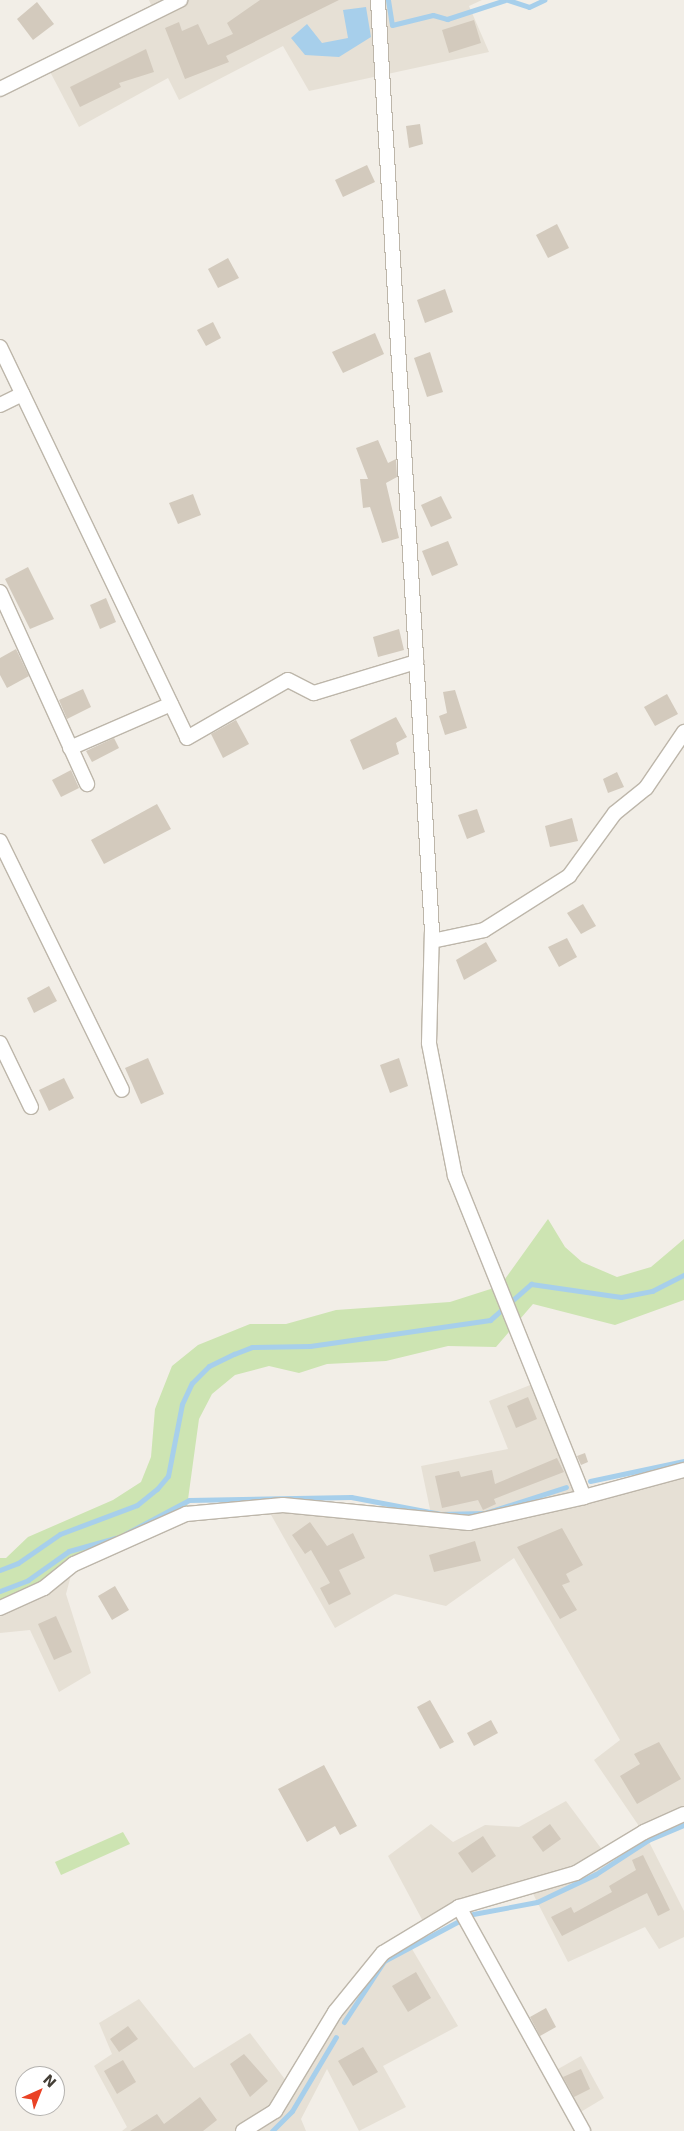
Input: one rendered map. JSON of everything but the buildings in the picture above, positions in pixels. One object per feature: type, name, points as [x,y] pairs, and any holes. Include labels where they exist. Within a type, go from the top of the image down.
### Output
[{"type":"street","points":[[0,90],[180,0]]},
{"type":"street","points":[[378,0],[432,941],[429,1043],[456,1176],[584,1497]]},
{"type":"street","points":[[0,346],[187,738],[288,680],[314,693],[416,662]]},
{"type":"street","points":[[0,405],[23,394]]},
{"type":"street","points":[[0,592],[86,784]]},
{"type":"street","points":[[70,748],[171,704]]},
{"type":"street","points":[[432,941],[484,930],[569,876],[615,813],[646,788],[684,732]]},
{"type":"street","points":[[0,841],[122,1090]]},
{"type":"street","points":[[0,1043],[31,1107]]},
{"type":"street","points":[[0,1608],[44,1588],[74,1564],[186,1514],[283,1505],[469,1523],[584,1497],[684,1470]]},
{"type":"street","points":[[243,2131],[275,2111],[335,2012],[383,1953],[459,1907],[576,1873],[644,1832],[684,1814]]},
{"type":"street","points":[[459,1907],[583,2131]]},
{"type":"shaded area","points":[[149,0],[482,0],[469,6],[489,52],[309,91],[283,46],[179,100],[168,78],[79,127],[47,66],[154,12]]},
{"type":"shaded area","points":[[538,1382],[584,1497],[684,1470],[684,1814],[644,1832],[684,1911],[684,1937],[659,1949],[645,1927],[568,1962],[529,1886],[426,1927],[388,1856],[431,1824],[453,1842],[485,1825],[519,1827],[566,1801],[606,1855],[643,1832],[594,1760],[620,1740],[514,1558],[446,1606],[395,1594],[335,1628],[266,1506],[432,1519],[421,1466],[508,1449],[489,1401]]},
{"type":"shaded area","points":[[74,1564],[66,1594],[91,1673],[59,1692],[30,1630],[0,1633],[0,1608]]},
{"type":"shaded area","points":[[406,1939],[458,2026],[383,2066],[406,2107],[359,2131],[327,2069],[301,2119],[306,2131],[122,2131],[127,2127],[94,2066],[112,2054],[99,2023],[139,1999],[194,2068],[250,2033],[290,2086],[338,2008]]},
{"type":"shaded area","points":[[581,2056],[604,2098],[574,2116],[551,2073]]},
{"type":"green space","points":[[548,1219],[565,1247],[582,1262],[617,1277],[651,1267],[684,1239],[684,1300],[615,1325],[533,1304],[496,1347],[448,1346],[386,1361],[327,1364],[299,1373],[269,1366],[235,1375],[212,1394],[199,1419],[186,1514],[0,1608],[0,1558],[6,1558],[28,1537],[113,1500],[141,1482],[151,1457],[155,1409],[172,1366],[198,1345],[250,1324],[286,1324],[336,1310],[450,1302],[500,1286]]},
{"type":"green space","points":[[123,1832],[130,1844],[61,1875],[55,1862]]},
{"type":"water","points":[[366,7],[371,37],[339,57],[305,55],[291,38],[307,24],[322,43],[348,38],[343,10]]},
{"type":"waterway","points":[[388,0],[392,25],[433,15],[447,19],[505,0]]},
{"type":"waterway","points":[[508,0],[529,7],[544,0]]},
{"type":"waterway","points":[[0,1570],[18,1563],[60,1534],[137,1505],[157,1489],[168,1476],[182,1404],[192,1383],[209,1366],[234,1354],[252,1347],[310,1346],[490,1320],[531,1284],[621,1297],[652,1291],[684,1275]]},
{"type":"waterway","points":[[590,1481],[684,1461]]},
{"type":"waterway","points":[[125,1534],[189,1500],[351,1497],[440,1514],[485,1513],[566,1487]]},
{"type":"waterway","points":[[0,1591],[28,1580],[69,1551],[115,1538]]},
{"type":"waterway","points":[[473,1914],[537,1902],[596,1874],[648,1840],[684,1825]]},
{"type":"waterway","points":[[344,2022],[384,1961],[459,1921]]},
{"type":"waterway","points":[[272,2131],[292,2111],[336,2037]]}]
